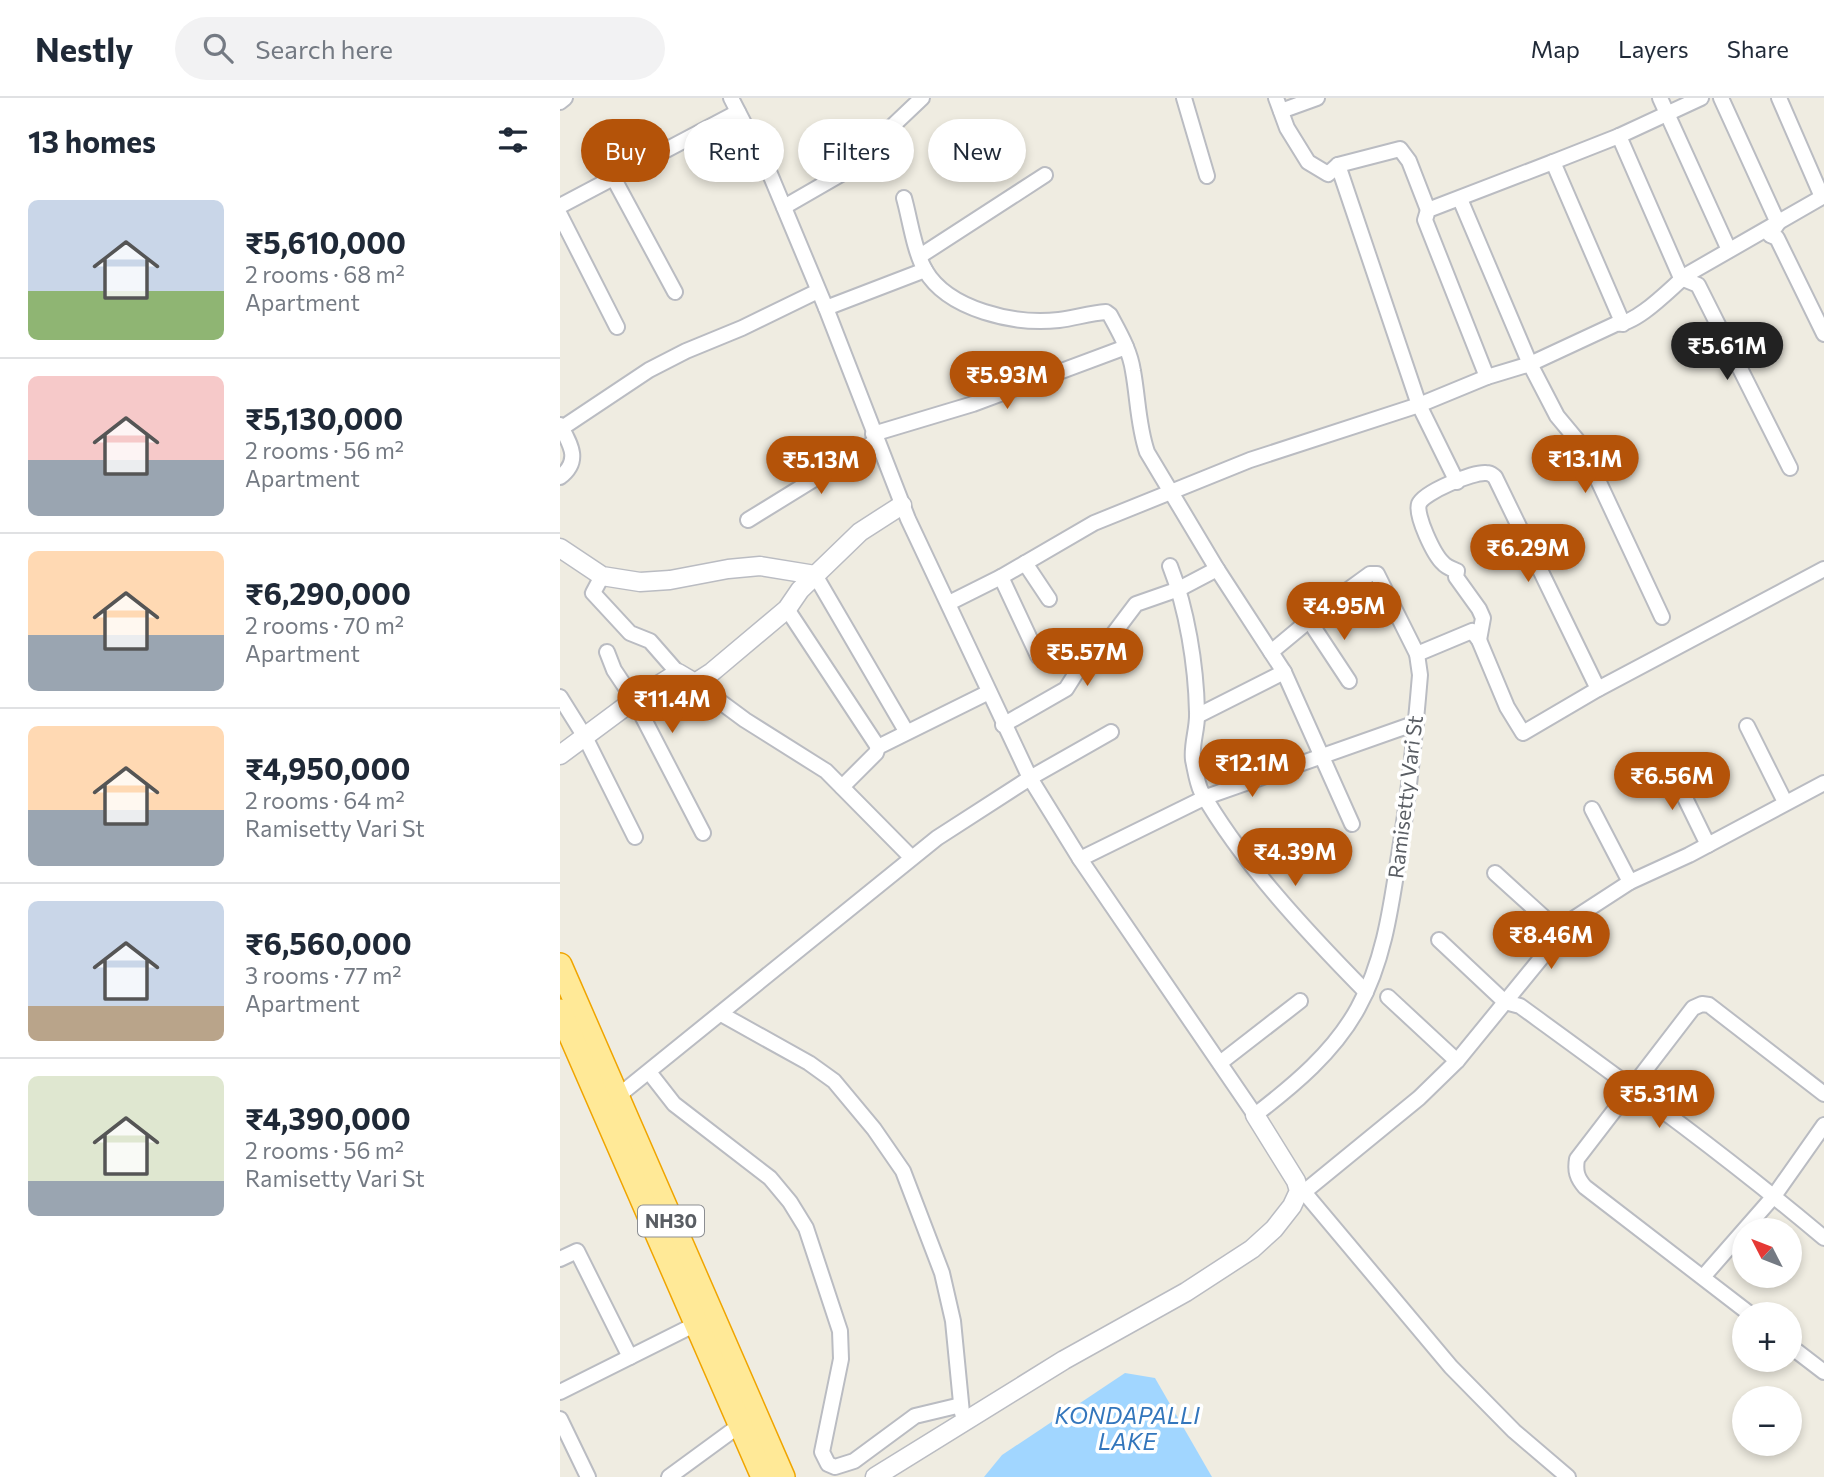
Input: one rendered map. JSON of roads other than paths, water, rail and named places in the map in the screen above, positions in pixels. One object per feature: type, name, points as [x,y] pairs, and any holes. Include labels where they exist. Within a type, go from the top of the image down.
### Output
[{"type":"highway","name":"NH30","points":[[560,964],[783,1477]]},
{"type":"highway","name":"NH30","points":[[560,1011],[763,1477]]},
{"type":"street","points":[[560,102],[565,98]]},
{"type":"street","points":[[784,207],[843,173],[922,98]]},
{"type":"street","points":[[1184,98],[1208,177]]},
{"type":"street","points":[[1317,98],[1278,105],[1287,128],[1308,162],[1328,174],[1338,165],[1401,149],[1409,161],[1428,210],[1425,220],[1487,377]]},
{"type":"street","points":[[1660,98],[1729,250]]},
{"type":"street","points":[[1428,210],[1619,136],[1701,98]]},
{"type":"street","points":[[1721,98],[1777,223]]},
{"type":"street","points":[[949,603],[1001,577],[1094,523],[1250,460],[1419,405],[1487,377],[1530,364],[1616,324],[1623,324],[1652,304],[1681,278],[1823,196],[1779,98]]},
{"type":"street","points":[[670,144],[734,105],[754,139],[784,207],[902,505],[1030,778],[1080,859],[1255,1115],[1301,1192],[1451,1367],[1514,1431],[1568,1477]]},
{"type":"street","points":[[1619,136],[1681,278],[1698,285],[1790,468]]},
{"type":"street","points":[[1553,162],[1623,324]]},
{"type":"street","points":[[1338,165],[1419,405],[1457,482]]},
{"type":"street","points":[[826,308],[922,263],[1045,175]]},
{"type":"street","points":[[560,206],[608,182]]},
{"type":"street","points":[[616,182],[675,292]]},
{"type":"street","points":[[904,198],[922,263],[949,296],[965,306],[1015,318],[1058,320],[1106,312],[1110,314],[1133,369],[1142,437],[1147,452],[1217,569],[1284,672],[1324,756],[1352,824]]},
{"type":"street","points":[[1460,199],[1530,364],[1557,416],[1581,446],[1662,617]]},
{"type":"street","points":[[560,215],[617,327]]},
{"type":"street","points":[[1777,223],[1770,235],[1777,238],[1824,334]]},
{"type":"street","points":[[560,477],[570,469],[573,461],[561,426],[649,370],[818,291]]},
{"type":"street","points":[[748,520],[875,438],[1126,347]]},
{"type":"street","points":[[1479,640],[1483,618],[1479,608],[1456,577],[1457,571],[1443,563],[1436,554],[1419,515],[1421,500],[1447,483],[1490,473],[1495,477],[1598,689]]},
{"type":"street","points":[[695,683],[787,609],[800,590],[860,532],[902,505]]},
{"type":"street","points":[[560,548],[602,576],[640,582],[760,566],[815,575]]},
{"type":"street","points":[[1025,563],[1049,599]]},
{"type":"street","points":[[1170,566],[1179,589],[1193,660],[1198,716],[1193,758],[1200,789],[1238,848],[1259,874],[1366,992]]},
{"type":"street","points":[[1003,725],[1066,689],[1078,670],[1099,653],[1136,604],[1179,589],[1217,569]]},
{"type":"street","points":[[1417,654],[1469,630],[1479,640],[1507,707],[1523,733],[1598,689],[1824,569]]},
{"type":"street","name":"Ramisetty Vari St","points":[[1255,1115],[1291,1088],[1337,1040],[1366,992],[1388,929],[1420,675],[1417,654],[1377,573],[1370,574],[1330,603],[1271,652]]},
{"type":"street","points":[[815,575],[906,731]]},
{"type":"street","points":[[602,576],[593,593],[631,633],[650,641],[678,673],[745,720],[826,771],[911,857]]},
{"type":"street","points":[[1001,577],[1038,656]]},
{"type":"street","points":[[787,609],[878,747]]},
{"type":"street","points":[[1310,622],[1349,681]]},
{"type":"street","points":[[607,652],[614,670],[634,700],[703,833]]},
{"type":"street","points":[[1198,716],[1284,672]]},
{"type":"street","points":[[560,755],[634,700],[678,673]]},
{"type":"street","points":[[842,788],[876,753],[878,747],[989,692]]},
{"type":"street","points":[[560,697],[585,737],[635,837]]},
{"type":"street","points":[[1080,859],[1206,797],[1416,723]]},
{"type":"street","points":[[1748,726],[1785,803]]},
{"type":"street","points":[[618,1096],[911,857],[1030,778],[1111,732]]},
{"type":"street","points":[[1668,763],[1708,845]]},
{"type":"street","points":[[875,1477],[962,1413],[1186,1292],[1222,1269],[1274,1229],[1301,1192],[1419,1098],[1457,1061],[1573,919],[1630,882],[1708,845],[1824,783]]},
{"type":"street","points":[[1592,808],[1630,882]]},
{"type":"street","points":[[1495,873],[1560,933]]},
{"type":"street","points":[[1439,940],[1504,1002],[1520,1006],[1631,1087],[1774,1196],[1824,1238]]},
{"type":"street","points":[[1388,997],[1457,1061]]},
{"type":"street","points":[[1220,1063],[1300,1001]]},
{"type":"street","points":[[1735,1302],[1585,1187],[1578,1179],[1577,1159],[1693,1008],[1702,1004],[1710,1005],[1824,1094]]},
{"type":"street","points":[[721,1014],[809,1063],[834,1081],[874,1129],[903,1171],[942,1273],[953,1321],[962,1413]]},
{"type":"street","points":[[649,1072],[674,1104],[770,1178],[790,1202],[806,1228],[842,1345],[822,1452],[828,1464],[835,1467],[854,1461],[915,1416],[962,1413]]},
{"type":"street","points":[[1703,1277],[1774,1196],[1824,1125]]},
{"type":"street","points":[[560,1259],[577,1251],[629,1357]]},
{"type":"street","points":[[560,1392],[696,1324]]},
{"type":"street","points":[[1802,1356],[1824,1373]]},
{"type":"street","points":[[560,1419],[588,1477]]},
{"type":"street","points":[[669,1477],[740,1425]]},
{"type":"water","name":"KONDAPALLI LAKE","points":[[1125,1373],[1155,1378],[1212,1477],[984,1477],[1002,1455]]}]
